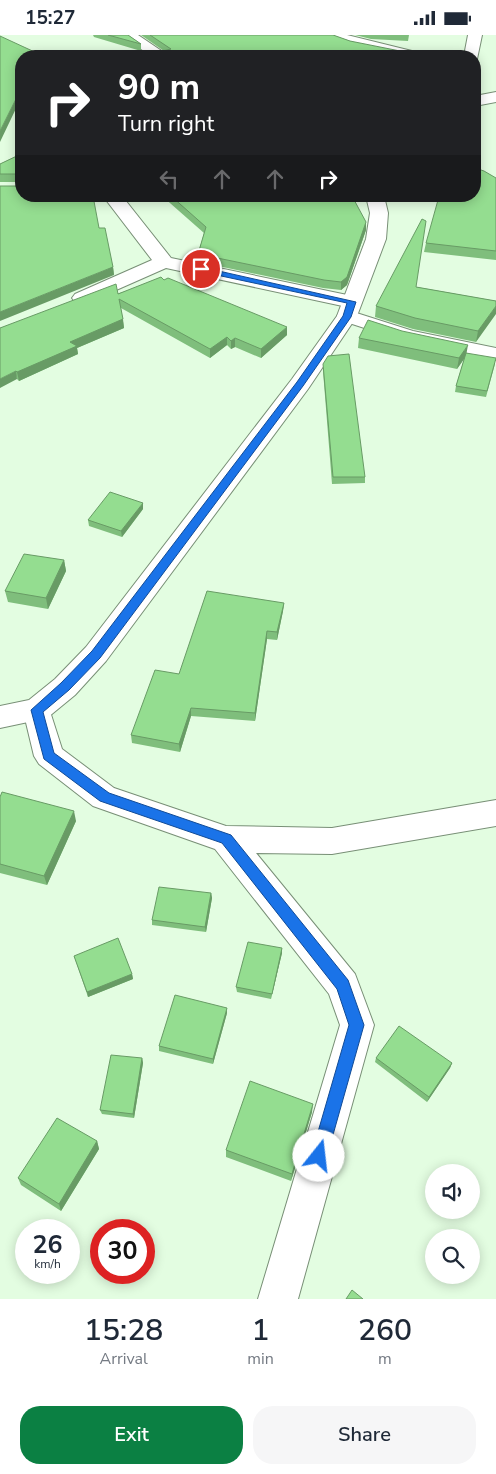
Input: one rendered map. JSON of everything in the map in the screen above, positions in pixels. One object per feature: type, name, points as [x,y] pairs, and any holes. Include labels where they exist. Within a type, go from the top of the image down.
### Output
[{"type":"street","points":[[128,35],[152,50]]},
{"type":"street","points":[[332,35],[358,44],[386,50]]},
{"type":"street","points":[[473,50],[475,35]]},
{"type":"street","points":[[481,100],[496,97]]},
{"type":"street","points":[[117,202],[164,262],[350,309],[408,336],[496,354]]},
{"type":"street","points":[[0,717],[36,710],[65,687],[96,655],[300,384],[350,309],[376,239],[379,213],[376,202]]},
{"type":"street","points":[[68,304],[164,262]]},
{"type":"street","points":[[36,710],[49,756],[104,797],[226,839],[332,841],[496,813]]},
{"type":"street","points":[[226,839],[343,985],[356,1025],[278,1299]]},
{"type":"building","points":[[108,35],[128,35],[141,44]]},
{"type":"building","points":[[150,35],[333,35],[350,41],[395,50],[167,50],[171,49]]},
{"type":"building","points":[[0,36],[30,50],[15,50],[15,101],[0,131]]},
{"type":"building","points":[[15,157],[15,174],[0,174],[0,164]]},
{"type":"building","points":[[481,170],[496,178],[496,251],[426,243],[437,202],[481,202]]},
{"type":"building","points":[[0,186],[15,186],[15,202],[94,202],[99,228],[105,228],[113,267],[0,312]]},
{"type":"building","points":[[178,202],[355,202],[366,222],[347,277],[341,282],[198,254],[206,227]]},
{"type":"building","points":[[422,219],[426,221],[416,287],[496,301],[496,306],[478,331],[415,318],[376,306]]},
{"type":"building","points":[[161,277],[164,280],[168,278],[287,327],[261,349],[235,338],[231,341],[227,337],[210,349],[119,299],[123,319],[70,342],[77,346],[0,379],[0,328],[116,284],[118,294]]},
{"type":"building","points":[[368,320],[402,331],[468,345],[459,358],[359,338]]},
{"type":"building","points":[[466,353],[496,358],[487,391],[456,386]]},
{"type":"building","points":[[349,354],[365,477],[333,477],[323,364],[328,356]]},
{"type":"building","points":[[110,492],[143,503],[121,531],[88,520]]},
{"type":"building","points":[[24,554],[64,560],[46,598],[5,591]]},
{"type":"building","points":[[207,591],[284,603],[277,632],[267,631],[255,713],[191,708],[179,744],[131,735],[155,670],[179,674]]},
{"type":"building","points":[[2,792],[74,811],[44,876],[0,864],[0,797]]},
{"type":"building","points":[[159,887],[211,893],[205,927],[152,920]]},
{"type":"building","points":[[118,938],[132,974],[87,992],[74,956]]},
{"type":"building","points":[[248,942],[282,948],[272,994],[236,987]]},
{"type":"building","points":[[175,995],[227,1008],[213,1059],[159,1046]]},
{"type":"building","points":[[399,1026],[452,1063],[429,1097],[376,1058]]},
{"type":"building","points":[[111,1055],[142,1058],[133,1114],[100,1110]]},
{"type":"building","points":[[250,1081],[313,1104],[292,1174],[226,1150]]},
{"type":"building","points":[[57,1118],[97,1141],[59,1204],[18,1178]]},
{"type":"building","points":[[352,1290],[363,1299],[346,1299]]},
{"type":"route","points":[[201,269],[352,302],[347,317],[300,384],[96,655],[65,687],[36,710],[49,756],[104,797],[226,839],[343,985],[356,1025],[319,1156]]}]
